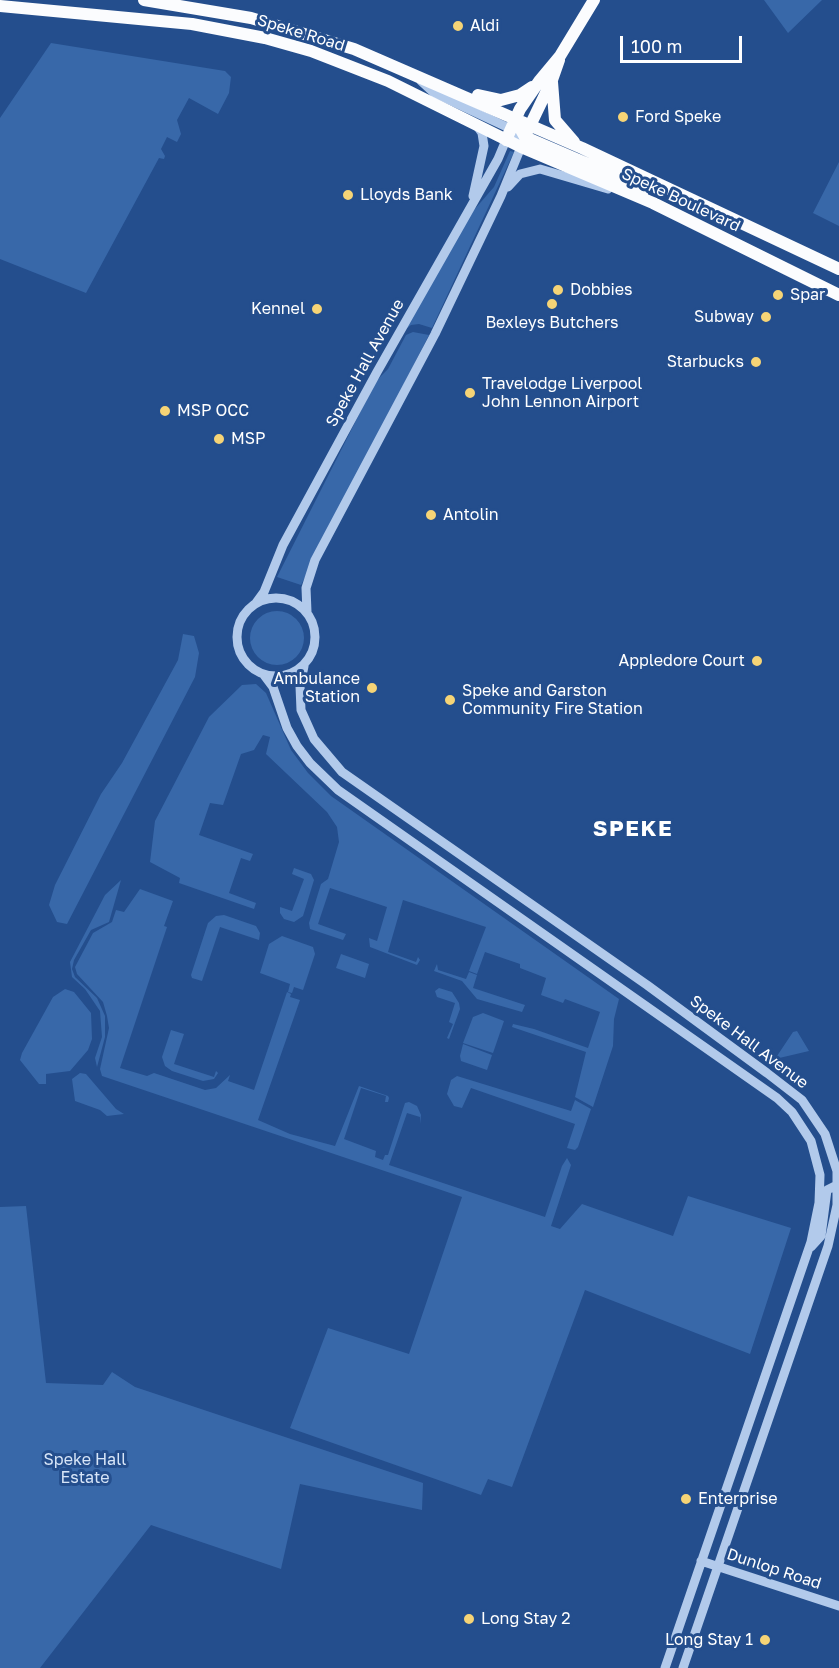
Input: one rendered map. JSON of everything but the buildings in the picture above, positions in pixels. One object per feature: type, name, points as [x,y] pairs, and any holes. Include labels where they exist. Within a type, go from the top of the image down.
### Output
[{"type":"highway","name":"Speke Road","points":[[144,0],[285,26],[409,71],[511,129]]},
{"type":"highway","points":[[546,80],[525,136],[511,129],[546,80],[594,0]]},
{"type":"highway","points":[[165,20],[167,3]]},
{"type":"highway","name":"Speke Road","points":[[0,6],[165,20],[265,38],[311,51],[388,81],[477,126],[511,129]]},
{"type":"highway","points":[[409,71],[501,100],[520,95],[546,80]]},
{"type":"highway","points":[[546,80],[555,120],[569,138],[582,148]]},
{"type":"highway","name":"Speke Boulevard","points":[[511,129],[653,203],[839,295]]},
{"type":"highway","name":"Speke Boulevard","points":[[525,136],[582,148],[839,269]]},
{"type":"street","points":[[470,207],[484,146],[482,133],[477,126]]},
{"type":"street","name":"Speke Hall Avenue","points":[[256,603],[264,592],[294,524],[511,129]]},
{"type":"street","points":[[307,612],[292,601],[280,598],[256,603],[244,614],[239,624],[237,644],[246,663],[264,675],[284,676],[304,666],[314,651],[315,628],[307,612],[306,588],[315,560],[399,407],[501,196],[525,136]]},
{"type":"street","points":[[501,196],[520,174],[540,169],[653,203]]},
{"type":"street","name":"Speke Hall Avenue","points":[[304,666],[300,699],[303,716],[314,739],[342,772],[647,985],[801,1100],[814,1114],[825,1134],[837,1171],[837,1205],[828,1246],[683,1668]]},
{"type":"street","name":"Speke Hall Avenue","points":[[264,675],[273,687],[287,728],[297,746],[338,790],[777,1098],[792,1112],[811,1141],[820,1175],[819,1203],[808,1251],[665,1668]]},
{"type":"street","points":[[808,1251],[821,1236],[827,1190],[837,1185]]},
{"type":"street","name":"Dunlop Road","points":[[701,1561],[839,1606]]},
{"type":"green space","points":[[764,0],[822,0],[788,33]]},
{"type":"green space","points":[[51,43],[225,71],[231,77],[229,93],[218,114],[189,98],[177,120],[181,134],[177,142],[167,137],[161,149],[165,156],[164,159],[159,158],[86,293],[0,259],[0,118]]},
{"type":"green space","points":[[510,151],[514,152],[432,328],[419,324],[411,325],[406,329],[460,226],[494,187]]},
{"type":"green space","points":[[839,162],[839,226],[813,213]]},
{"type":"green space","points":[[413,332],[429,335],[301,585],[277,577],[376,381],[388,369],[406,335]]},
{"type":"green space","points":[[272,611],[282,611],[292,615],[300,623],[304,638],[300,653],[292,661],[282,665],[272,665],[262,661],[254,653],[250,643],[250,633],[254,623],[262,615]]},
{"type":"green space","points":[[183,634],[194,636],[199,653],[195,677],[67,924],[57,922],[49,905],[55,885],[101,794],[122,763],[178,660]]},
{"type":"green space","points":[[256,684],[266,693],[291,750],[308,773],[331,796],[619,999],[614,1019],[613,1046],[593,1107],[575,1097],[586,1052],[512,1027],[513,1024],[534,1029],[588,1048],[600,1012],[565,999],[563,1003],[541,995],[546,978],[520,968],[520,964],[485,952],[477,974],[469,971],[486,927],[403,900],[388,952],[416,962],[418,957],[420,960],[417,965],[370,947],[369,938],[377,941],[387,907],[330,888],[318,924],[346,934],[343,940],[310,929],[309,923],[321,884],[328,879],[339,842],[337,827],[327,812],[266,754],[270,737],[263,735],[254,750],[241,754],[223,805],[210,803],[199,835],[253,854],[250,861],[241,858],[229,893],[256,903],[254,909],[179,883],[180,878],[150,862],[155,821],[209,717],[242,685]]},
{"type":"green space","points":[[294,868],[311,874],[314,880],[303,916],[294,922],[284,919],[280,913],[280,907],[292,911],[304,879],[292,874]]},
{"type":"green space","points":[[121,880],[109,922],[91,930],[74,960],[72,969],[75,977],[97,998],[105,1016],[105,1037],[97,1067],[95,1058],[102,1037],[100,1011],[85,989],[72,977],[70,962],[105,895]]},
{"type":"green space","points":[[140,889],[173,901],[164,926],[167,927],[120,1068],[147,1076],[154,1073],[205,1090],[216,1088],[230,1075],[228,1081],[254,1090],[287,992],[291,994],[290,997],[300,1000],[258,1120],[290,1134],[335,1146],[359,1086],[388,1096],[389,1098],[388,1102],[385,1102],[386,1096],[361,1088],[344,1139],[376,1151],[375,1157],[383,1160],[385,1155],[388,1155],[405,1103],[409,1102],[417,1106],[421,1115],[420,1124],[420,1117],[407,1113],[389,1165],[545,1217],[562,1166],[567,1158],[571,1165],[551,1226],[560,1229],[582,1204],[673,1236],[688,1196],[791,1228],[750,1354],[585,1290],[512,1487],[488,1479],[481,1495],[290,1428],[328,1328],[409,1354],[462,1197],[102,1076],[100,1069],[109,1028],[107,1016],[103,1002],[77,974],[75,967],[93,933],[112,922],[116,910],[124,912]]},
{"type":"green space","points":[[224,915],[256,926],[260,933],[259,940],[220,927],[202,981],[192,978],[208,923],[216,916]]},
{"type":"green space","points":[[282,936],[313,947],[315,954],[303,990],[294,987],[292,993],[288,992],[290,984],[260,973],[269,944]]},
{"type":"green space","points":[[341,954],[369,964],[365,978],[336,968]]},
{"type":"green space","points":[[437,964],[438,970],[466,979],[469,972],[477,975],[473,988],[525,1005],[522,1012],[477,999],[462,981],[434,971]]},
{"type":"green space","points":[[439,988],[452,992],[459,1003],[460,1009],[449,1039],[447,1038],[453,1024],[449,1022],[455,1003],[437,997],[435,991]]},
{"type":"green space","points":[[65,989],[74,992],[91,1013],[92,1039],[88,1050],[70,1071],[46,1074],[46,1084],[39,1084],[20,1060],[53,997]]},
{"type":"green space","points":[[483,1013],[504,1021],[493,1053],[463,1043],[473,1017]]},
{"type":"green space","points":[[171,1030],[184,1034],[174,1064],[214,1077],[216,1071],[218,1073],[214,1079],[203,1081],[172,1071],[165,1066],[162,1057]]},
{"type":"green space","points":[[797,1031],[809,1051],[775,1059],[793,1032]]},
{"type":"green space","points":[[463,1044],[492,1055],[487,1070],[461,1061]]},
{"type":"green space","points":[[80,1073],[86,1074],[116,1109],[124,1114],[107,1116],[100,1110],[75,1101],[72,1079]]},
{"type":"green space","points":[[457,1076],[571,1111],[575,1100],[591,1109],[578,1147],[575,1150],[567,1148],[575,1124],[471,1088],[462,1108],[454,1106],[447,1094],[451,1080]]},
{"type":"green space","name":"Speke Hall Estate","points":[[26,1206],[46,1383],[103,1385],[112,1372],[135,1387],[423,1483],[422,1510],[300,1484],[281,1569],[151,1525],[40,1668],[0,1668],[0,1207]]},
{"type":"place","name":"Aldi","points":[[458,26]]},
{"type":"place","name":"Ford Speke","points":[[623,117]]},
{"type":"place","name":"Lloyds Bank","points":[[348,195]]},
{"type":"place","name":"Dobbies","points":[[558,290]]},
{"type":"place","name":"Spar","points":[[778,295]]},
{"type":"place","name":"Bexleys Butchers","points":[[552,304]]},
{"type":"place","name":"Kennel","points":[[317,309]]},
{"type":"place","name":"Subway","points":[[766,317]]},
{"type":"place","name":"Starbucks","points":[[756,362]]},
{"type":"place","name":"Travelodge Liverpool John Lennon Airport","points":[[470,393]]},
{"type":"place","name":"MSP OCC","points":[[165,411]]},
{"type":"place","name":"MSP","points":[[219,439]]},
{"type":"place","name":"Antolin","points":[[431,515]]},
{"type":"place","name":"Appledore Court","points":[[757,661]]},
{"type":"place","name":"Ambulance Station","points":[[372,688]]},
{"type":"place","name":"Speke and Garston Community Fire Station","points":[[450,700]]},
{"type":"place","name":"Enterprise","points":[[686,1499]]},
{"type":"place","name":"Long Stay 2","points":[[469,1619]]},
{"type":"place","name":"Long Stay 1","points":[[765,1640]]},
{"type":"district","name":"SPEKE","points":[[633,829]]}]
